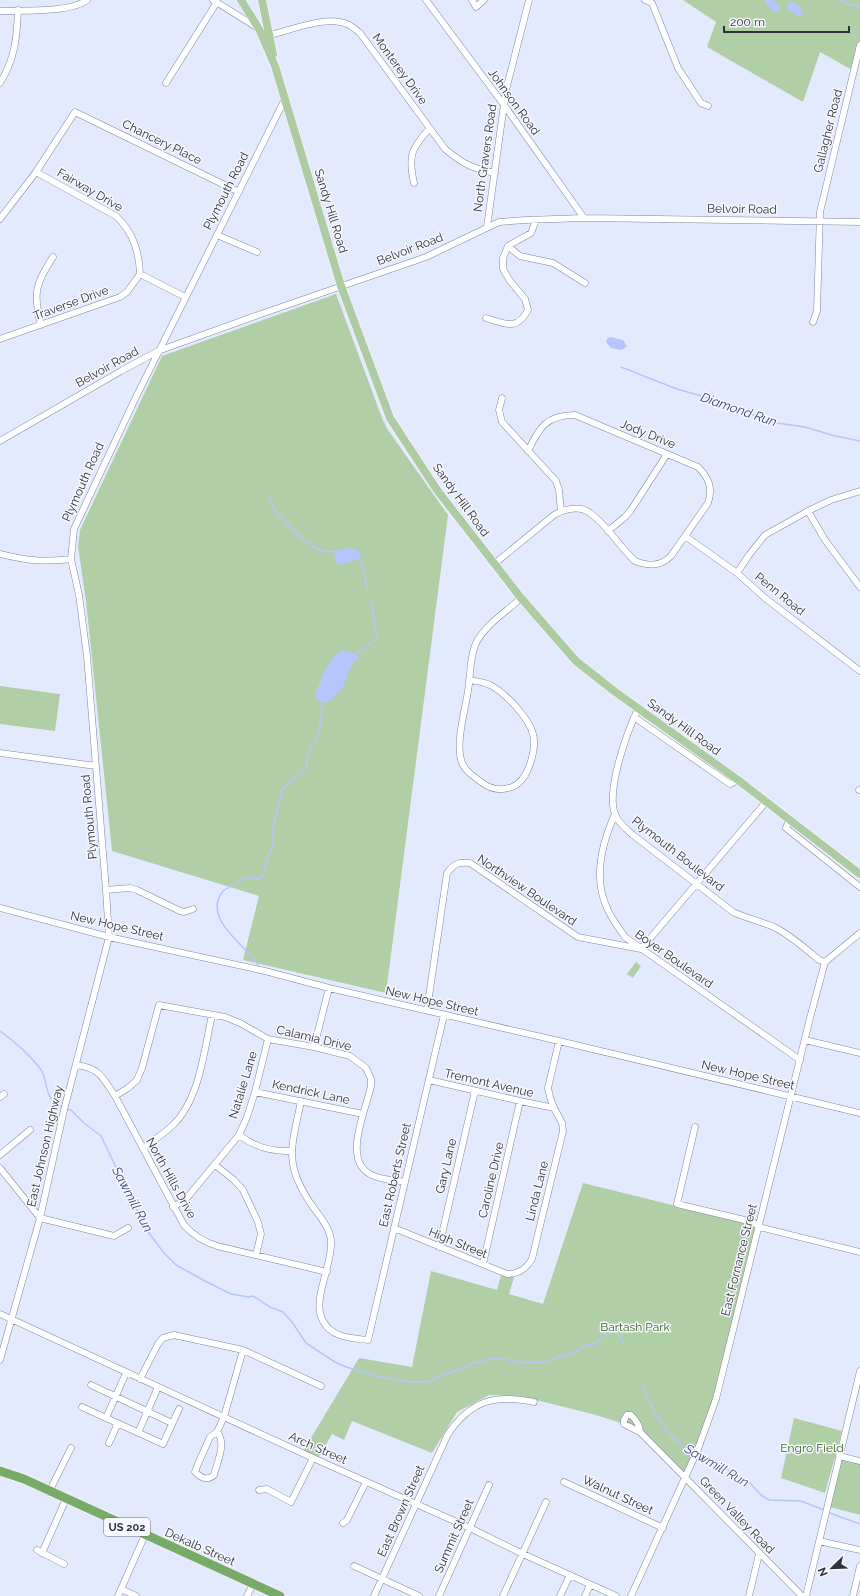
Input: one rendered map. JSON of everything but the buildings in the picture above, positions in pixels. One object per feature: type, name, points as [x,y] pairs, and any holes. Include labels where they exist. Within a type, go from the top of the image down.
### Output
[{"type":"highway","name":"Dekalb Street","points":[[0,1471],[24,1479],[280,1596]]},
{"type":"main road","name":"Sandy Hill Road","points":[[241,0],[259,29],[275,66],[341,286],[390,418],[450,508],[521,598],[576,661],[638,709],[738,780],[860,874]]},
{"type":"main road","points":[[262,0],[275,66]]},
{"type":"street","points":[[0,11],[63,9],[81,5],[87,0]]},
{"type":"street","name":"Johnson Road","points":[[426,0],[504,105],[584,218]]},
{"type":"street","points":[[472,0],[476,7],[484,0]]},
{"type":"street","name":"North Gravers Road","points":[[488,226],[506,90],[529,0]]},
{"type":"street","points":[[644,0],[652,2],[678,68],[701,103],[708,106]]},
{"type":"street","points":[[166,83],[215,1],[259,29]]},
{"type":"street","points":[[0,83],[11,63],[15,44],[18,10]]},
{"type":"street","name":"Monterey Drive","points":[[270,35],[323,21],[334,20],[347,24],[360,33],[429,129],[445,148],[457,159],[475,169],[495,173]]},
{"type":"street","name":"Gallagher Road","points":[[813,322],[817,311],[820,212],[860,45]]},
{"type":"street","name":"Plymouth Road","points":[[109,937],[87,656],[79,595],[71,559],[72,538],[77,520],[158,351],[285,100]]},
{"type":"street","name":"Chancery Place","points":[[36,172],[75,112],[239,192]]},
{"type":"street","points":[[414,183],[411,169],[412,153],[418,141],[429,129]]},
{"type":"street","points":[[0,219],[36,172]]},
{"type":"street","name":"Fairway Drive","points":[[36,172],[116,216],[124,224],[135,242],[138,253],[140,274]]},
{"type":"street","name":"Belvoir Road","points":[[0,441],[158,351],[426,257],[499,222],[584,218],[860,222]]},
{"type":"street","points":[[486,318],[505,324],[514,325],[523,319],[528,310],[525,299],[510,281],[503,269],[503,258],[508,246],[531,233],[536,220]]},
{"type":"street","points":[[217,235],[258,252]]},
{"type":"street","points":[[508,246],[520,256],[553,263],[584,284]]},
{"type":"street","points":[[41,326],[37,306],[37,290],[41,275],[53,257]]},
{"type":"street","points":[[140,274],[186,297]]},
{"type":"street","name":"Traverse Drive","points":[[0,339],[41,326],[120,297],[127,292],[140,274]]},
{"type":"street","points":[[494,564],[561,511],[559,490],[556,481],[502,422],[499,410],[502,398]]},
{"type":"street","name":"Jody Drive","points":[[528,451],[541,426],[553,418],[568,415],[575,416],[698,467],[705,475],[711,489],[708,503],[668,560],[656,565],[635,561],[589,512],[575,509],[561,511]]},
{"type":"street","points":[[608,531],[621,521],[631,510],[667,454]]},
{"type":"street","points":[[737,573],[765,535],[831,500],[860,491]]},
{"type":"street","points":[[808,511],[825,540],[860,587]]},
{"type":"street","name":"Penn Road","points":[[685,536],[737,573],[765,598],[860,671]]},
{"type":"street","points":[[0,554],[26,560],[46,562],[71,559]]},
{"type":"street","points":[[469,680],[485,683],[501,692],[520,713],[533,733],[534,745],[532,759],[526,775],[521,781],[512,787],[501,789],[491,788],[468,773],[461,757],[461,736],[472,656],[480,636],[521,598]]},
{"type":"street","name":"Plymouth Boulevard","points":[[638,709],[614,778],[612,792],[615,814],[626,830],[733,912],[775,928],[819,960],[825,962]]},
{"type":"street","points":[[634,717],[730,784],[738,780]]},
{"type":"street","points":[[0,753],[96,766]]},
{"type":"street","points":[[640,949],[766,802]]},
{"type":"street","name":"Boyer Boulevard","points":[[615,814],[603,851],[600,867],[600,882],[606,908],[625,937],[800,1060]]},
{"type":"street","points":[[789,820],[786,828],[860,887]]},
{"type":"street","name":"Northview Boulevard","points":[[428,1010],[447,873],[453,866],[460,862],[470,863],[578,937],[640,949]]},
{"type":"street","points":[[106,890],[130,888],[180,911],[184,912],[193,909]]},
{"type":"street","name":"New Hope Street","points":[[0,908],[109,937],[265,971],[329,988],[428,1010],[860,1113]]},
{"type":"street","points":[[825,962],[860,933]]},
{"type":"street","name":"East Johnson Highway","points":[[0,1360],[40,1218],[64,1110],[109,937]]},
{"type":"street","name":"East Fornance Street","points":[[631,1596],[698,1449],[716,1399],[825,962]]},
{"type":"street","points":[[314,1047],[329,988]]},
{"type":"street","name":"Calamia Drive","points":[[115,1096],[137,1080],[142,1068],[159,1005],[234,1020],[268,1039],[314,1047],[350,1056],[366,1068],[371,1086],[363,1114],[357,1146],[359,1162],[365,1171],[374,1176],[405,1182]]},
{"type":"street","points":[[142,1148],[173,1125],[191,1100],[197,1084],[212,1015]]},
{"type":"street","name":"East Roberts Street","points":[[327,1272],[319,1304],[320,1315],[324,1322],[329,1330],[346,1338],[368,1340],[444,1015]]},
{"type":"street","name":"Natalie Lane","points":[[174,1207],[186,1199],[239,1135],[247,1117],[255,1092],[268,1039]]},
{"type":"street","points":[[805,1040],[860,1053]]},
{"type":"street","name":"Linda Lane","points":[[515,1274],[528,1266],[532,1259],[563,1131],[562,1123],[554,1108],[548,1088],[559,1041]]},
{"type":"street","name":"North Hills Drive","points":[[76,1065],[88,1066],[96,1071],[115,1096],[174,1207],[189,1231],[205,1242],[327,1272]]},
{"type":"street","name":"Tremont Avenue","points":[[429,1080],[554,1108]]},
{"type":"street","name":"Gary Lane","points":[[439,1246],[475,1091]]},
{"type":"street","name":"Kendrick Lane","points":[[255,1092],[363,1114]]},
{"type":"street","points":[[302,1101],[291,1151],[294,1172],[301,1188],[329,1230],[331,1251],[327,1272]]},
{"type":"street","name":"Caroline Drive","points":[[482,1264],[520,1101]]},
{"type":"street","points":[[695,1127],[677,1204],[753,1222],[759,1227],[860,1252]]},
{"type":"street","points":[[0,1155],[30,1130]]},
{"type":"street","points":[[239,1135],[258,1147],[276,1151],[291,1151]]},
{"type":"street","points":[[215,1165],[234,1180],[243,1190],[258,1222],[261,1234],[256,1255]]},
{"type":"street","points":[[0,1168],[40,1218],[114,1236],[128,1228]]},
{"type":"street","name":"High Street","points":[[394,1228],[507,1274],[515,1274]]},
{"type":"street","name":"Arch Street","points":[[0,1314],[616,1596]]},
{"type":"street","points":[[140,1379],[158,1344],[167,1336],[174,1335],[243,1350],[321,1386]]},
{"type":"street","points":[[217,1432],[220,1435],[222,1445],[214,1475],[211,1478],[199,1476],[195,1472],[210,1437],[217,1432],[224,1417],[243,1350]]},
{"type":"street","points":[[806,1596],[860,1371]]},
{"type":"street","points":[[106,1418],[126,1373]]},
{"type":"street","points":[[92,1385],[172,1423]]},
{"type":"street","points":[[138,1433],[158,1387]]},
{"type":"street","name":"East Brown Street","points":[[374,1596],[448,1434],[464,1414],[495,1398],[515,1398],[534,1402]]},
{"type":"street","points":[[82,1407],[163,1444],[179,1409]]},
{"type":"street","points":[[109,1443],[118,1423]]},
{"type":"street","name":"Green Valley Road","points":[[640,1432],[686,1476],[759,1554],[802,1596]]},
{"type":"street","points":[[50,1492],[70,1448]]},
{"type":"street","points":[[840,1456],[860,1461]]},
{"type":"street","points":[[258,1490],[266,1489],[291,1502],[313,1458]]},
{"type":"street","points":[[343,1524],[347,1520],[366,1482]]},
{"type":"street","name":"Walnut Street","points":[[564,1482],[662,1528]]},
{"type":"street","name":"Summit Street","points":[[439,1596],[489,1485]]},
{"type":"street","points":[[64,1564],[40,1552],[66,1499]]},
{"type":"street","points":[[503,1596],[546,1502]]},
{"type":"street","points":[[118,1596],[145,1535]]},
{"type":"street","points":[[819,1540],[860,1550]]},
{"type":"street","points":[[749,1596],[759,1554]]},
{"type":"street","points":[[354,1566],[419,1596]]},
{"type":"street","points":[[853,1596],[860,1566]]},
{"type":"street","points":[[560,1596],[570,1575]]},
{"type":"street","points":[[247,1596],[253,1584]]},
{"type":"street","points":[[585,1596],[590,1584]]},
{"type":"street","points":[[121,1589],[136,1596]]},
{"type":"green space","points":[[683,0],[860,0],[860,45],[854,71],[820,52],[803,102],[707,47],[716,22]]},
{"type":"green space","points":[[336,294],[382,418],[388,430],[448,515],[386,993],[243,960],[259,896],[112,851],[86,601],[78,546],[80,530],[162,356]]},
{"type":"green space","points":[[0,686],[60,694],[55,731],[0,724]]},
{"type":"green space","points":[[636,962],[641,966],[633,978],[627,974]]},
{"type":"green space","name":"Bartash Park","points":[[583,1183],[757,1226],[716,1399],[686,1476],[640,1432],[624,1424],[596,1415],[520,1396],[489,1395],[457,1412],[432,1453],[352,1421],[344,1440],[332,1434],[317,1460],[302,1453],[359,1358],[412,1367],[431,1271],[497,1290],[502,1272],[515,1274],[509,1294],[543,1304]]},
{"type":"green space","name":"Engro Field","points":[[794,1418],[842,1431],[825,1493],[781,1478]]},
{"type":"green space","points":[[841,1460],[860,1464],[860,1515],[830,1507]]},
{"type":"water","points":[[766,0],[774,0],[781,8],[775,13],[764,2]]},
{"type":"water","points":[[790,1],[804,10],[799,17],[786,8]]},
{"type":"water","points":[[610,337],[623,340],[627,346],[622,350],[611,348],[606,342]]},
{"type":"water","points":[[349,548],[358,550],[361,557],[343,564],[336,562],[335,551]]},
{"type":"water","points":[[343,650],[354,653],[359,657],[353,663],[342,689],[328,702],[319,701],[315,696],[325,670],[332,659]]},
{"type":"waterway","points":[[840,0],[860,7]]},
{"type":"waterway","name":"Diamond Run","points":[[621,367],[677,389],[726,403],[770,422],[805,427],[835,436],[860,441]]},
{"type":"waterway","points":[[269,497],[276,511],[283,520],[308,543],[323,551],[336,552]]},
{"type":"waterway","points":[[359,557],[368,590]]},
{"type":"waterway","points":[[356,655],[377,637],[371,601]]},
{"type":"waterway","points":[[258,965],[221,921],[218,912],[218,901],[223,891],[238,883],[243,878],[260,879],[263,877],[266,862],[274,842],[272,831],[281,791],[305,769],[307,765],[307,756],[319,733],[323,700]]},
{"type":"waterway","name":"Sawmill Run","points":[[0,1031],[35,1062],[42,1072],[47,1090],[52,1100],[56,1104],[63,1107]]},
{"type":"waterway","name":"Sawmill Run","points":[[66,1109],[71,1110],[84,1123],[101,1136],[146,1229],[164,1253],[176,1265],[231,1294],[249,1297],[253,1296],[270,1307],[283,1312],[292,1322],[306,1343],[335,1362],[346,1367],[377,1376],[409,1382],[427,1382],[474,1363],[489,1359],[503,1359],[526,1363],[544,1362],[576,1351],[589,1344],[595,1344],[605,1335],[616,1330],[623,1343]]},
{"type":"waterway","name":"Sawmill Run","points":[[643,1387],[657,1416],[669,1433],[677,1441],[695,1453]]},
{"type":"waterway","name":"Sawmill Run","points":[[698,1455],[716,1461],[750,1483],[761,1495],[769,1500],[801,1501],[824,1510]]},
{"type":"waterway","name":"Sawmill Run","points":[[827,1512],[860,1524]]}]
